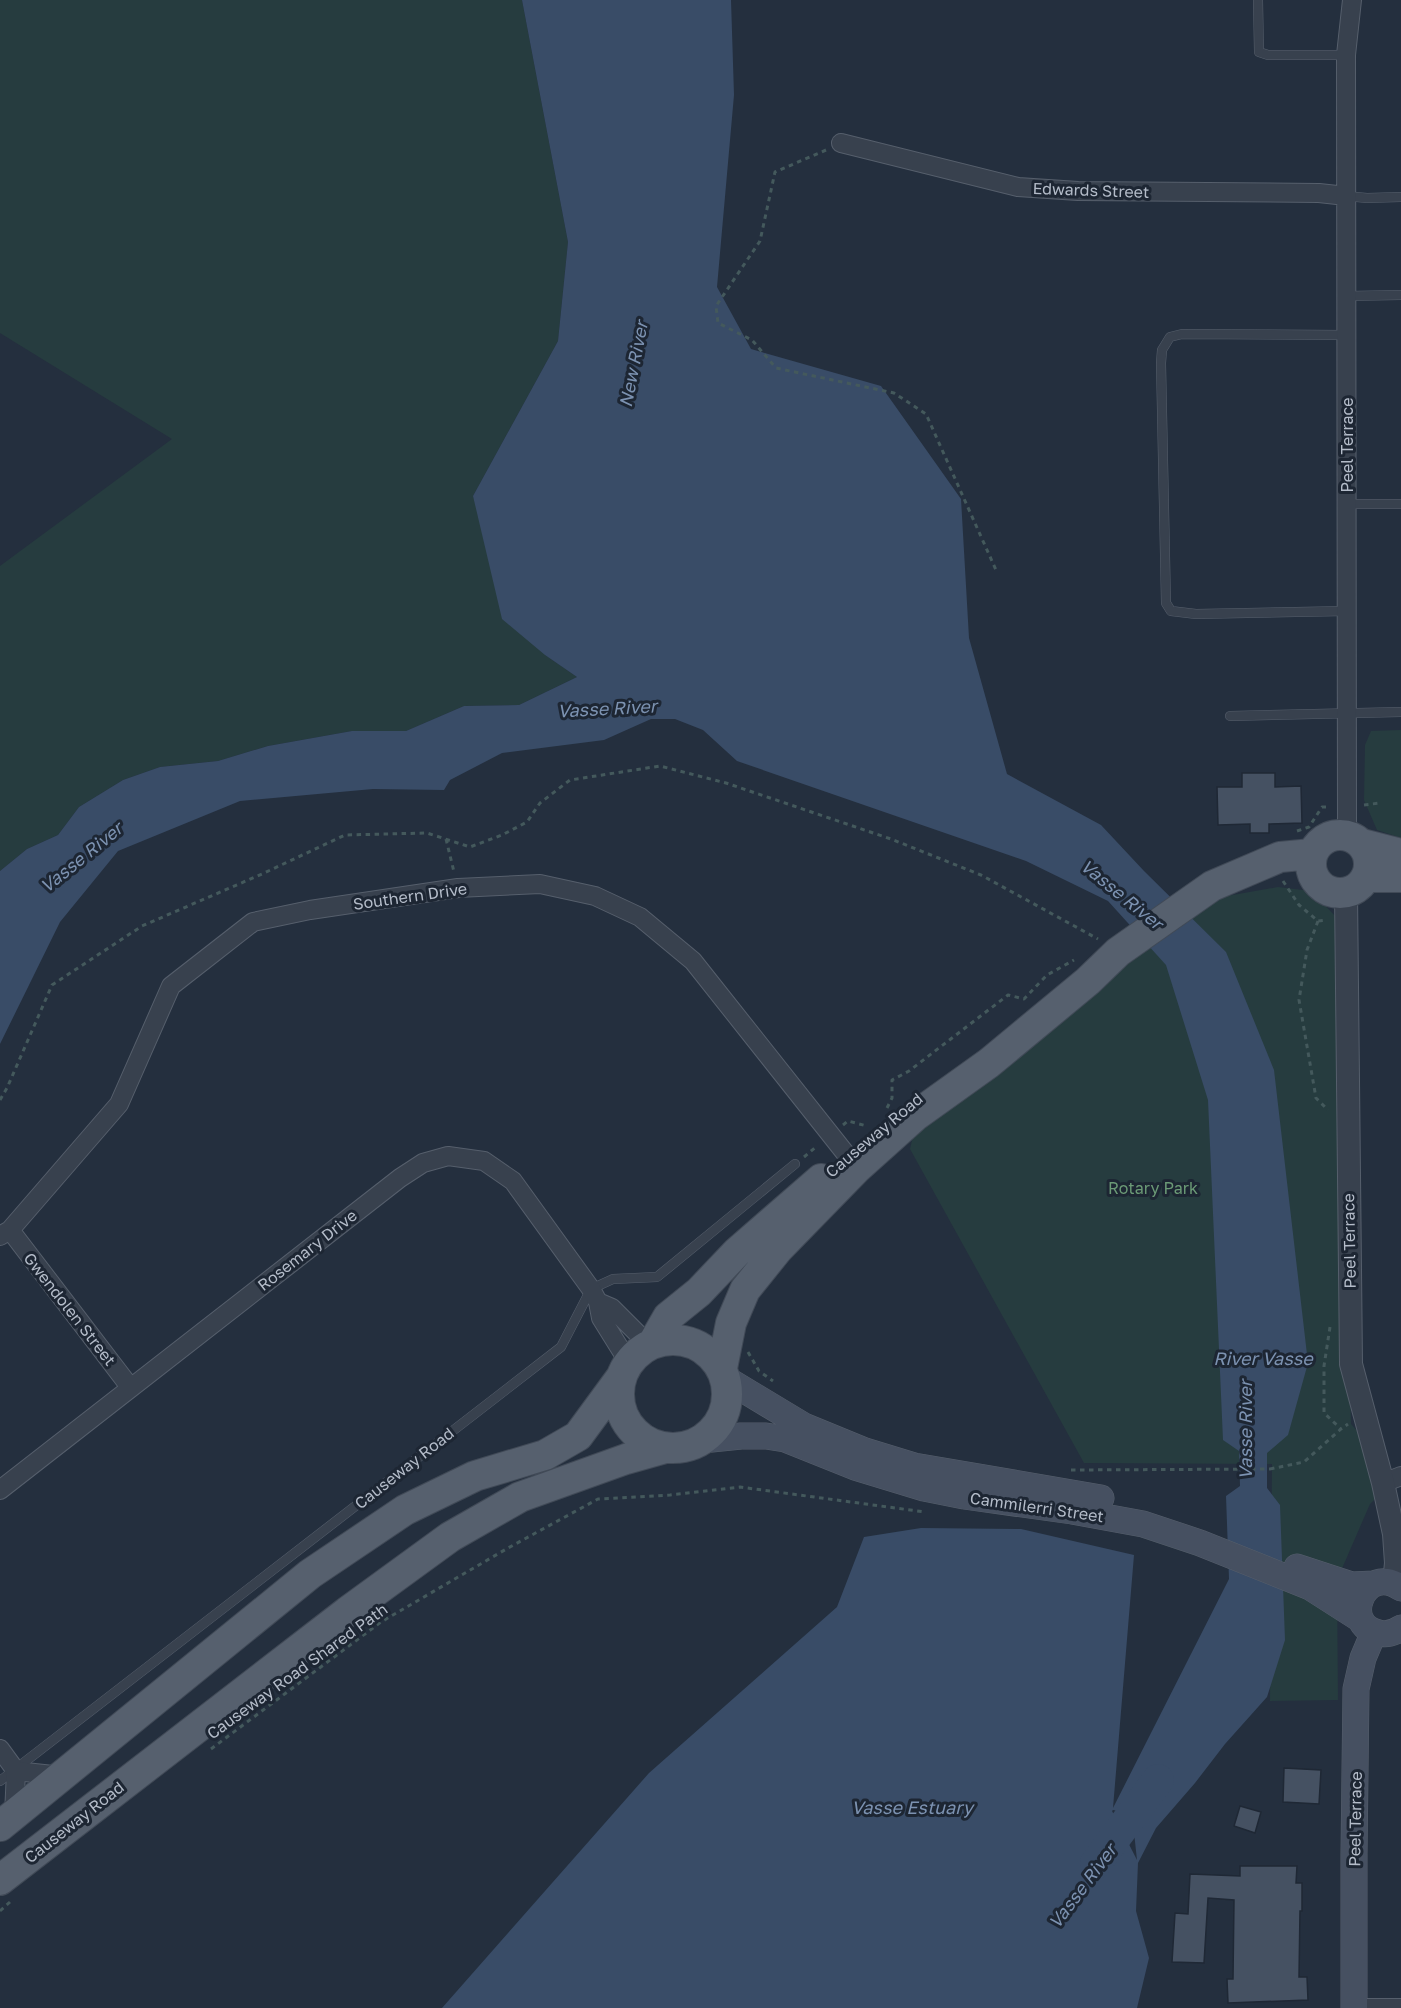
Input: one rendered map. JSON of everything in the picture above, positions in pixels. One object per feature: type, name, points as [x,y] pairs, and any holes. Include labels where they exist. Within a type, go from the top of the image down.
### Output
[{"type":"main road","points":[[1352,828],[1369,860],[1356,885]]},
{"type":"main road","points":[[1401,854],[1352,828],[1324,838],[1316,847],[1313,866],[1326,890],[1335,893],[1356,885],[1401,877]]},
{"type":"main road","name":"Causeway Road","points":[[7,1821],[310,1574],[405,1510],[475,1476],[545,1455],[578,1436],[668,1317],[699,1292],[737,1252],[845,1154],[915,1116],[989,1063],[1088,981],[1118,952],[1212,886],[1280,877],[1313,866]]},
{"type":"main road","name":"Causeway Road","points":[[724,1373],[730,1323],[745,1290],[778,1249],[845,1154]]},
{"type":"main road","points":[[668,1340],[684,1340],[712,1355],[724,1373],[728,1393],[721,1420],[713,1431],[702,1440],[678,1448],[665,1448],[650,1443],[637,1434],[627,1422],[621,1408],[619,1392],[638,1357],[668,1340]]},
{"type":"main road","name":"Cammilerri Street","points":[[724,1373],[804,1426],[865,1451],[914,1466],[1123,1502],[1168,1516],[1202,1537]]},
{"type":"main road","name":"Cammilerri Street","points":[[702,1440],[741,1436],[785,1439],[855,1467],[924,1488],[964,1496],[1072,1510],[1143,1524],[1202,1537],[1300,1575],[1352,1585],[1390,1585]]},
{"type":"main road","name":"Causeway Road","points":[[9,1887],[347,1612],[450,1537],[520,1497],[626,1459],[665,1448]]},
{"type":"main road","name":"Cammilerri Street","points":[[1300,1575],[1310,1587],[1367,1625]]},
{"type":"main road","name":"Peel Terrace","points":[[1354,2008],[1356,1689],[1367,1625],[1358,1611],[1362,1594],[1390,1585]]},
{"type":"main road","points":[[1367,1625],[1391,1633],[1401,1628]]},
{"type":"street","name":"Peel Terrace","points":[[1339,0],[1346,55]]},
{"type":"street","name":"Peel Terrace","points":[[1352,0],[1346,55],[1347,713],[1352,828]]},
{"type":"street","name":"Edwards Street","points":[[841,143],[1018,187],[1078,191],[1319,193],[1346,196]]},
{"type":"street","name":"Southern Drive","points":[[5,1233],[119,1104],[171,986],[244,929],[254,922],[310,910],[458,888],[540,884],[595,896],[640,917],[693,961],[845,1154]]},
{"type":"street","name":"Peel Terrace","points":[[1356,885],[1350,1364],[1365,1414],[1392,1480],[1396,1563],[1390,1585]]},
{"type":"street","name":"Rosemary Drive","points":[[0,1490],[400,1178],[423,1163],[448,1156],[484,1161],[513,1181],[595,1295],[612,1308],[638,1357]]},
{"type":"street","name":"Gwendolen Street","points":[[5,1233],[130,1387]]},
{"type":"street","name":"Rosemary Drive","points":[[595,1295],[601,1318],[638,1357]]},
{"type":"street","points":[[0,1749],[15,1770],[7,1821]]},
{"type":"street","points":[[15,1770],[62,1776]]},
{"type":"street","points":[[1364,2008],[1401,2008]]},
{"type":"lane","points":[[1258,0],[1259,52],[1268,55],[1346,55]]},
{"type":"lane","points":[[1346,196],[1401,197]]},
{"type":"lane","points":[[1347,296],[1401,295]]},
{"type":"lane","points":[[1347,335],[1182,334],[1170,336],[1162,350],[1161,363],[1166,603],[1170,611],[1196,614],[1347,611]]},
{"type":"lane","points":[[1347,504],[1401,504]]},
{"type":"lane","points":[[1230,716],[1401,712]]},
{"type":"lane","points":[[595,1295],[612,1279],[657,1277],[795,1164]]},
{"type":"lane","name":"Causeway Road","points":[[0,1781],[561,1347],[595,1295]]},
{"type":"path","points":[[841,143],[775,172],[759,241],[716,306],[718,323],[752,340],[776,369],[894,393],[926,414],[996,570]]},
{"type":"path","points":[[1288,832],[1310,827],[1322,807],[1352,828],[1380,803]]},
{"type":"path","points":[[446,839],[458,888]]},
{"type":"path","points":[[1318,921],[1308,950],[1299,1000],[1316,1098],[1333,1114]]},
{"type":"path","points":[[883,1115],[892,1098],[892,1080],[909,1071],[1008,995],[1024,999],[1047,975],[1075,959]]},
{"type":"path","points":[[795,1164],[845,1154],[848,1121],[866,1127],[875,1121]]},
{"type":"path","points":[[1330,1322],[1324,1366],[1324,1413],[1341,1429]]},
{"type":"path","points":[[743,1344],[759,1371],[779,1385]]},
{"type":"path","points":[[1066,1470],[1269,1469],[1304,1462],[1341,1429],[1365,1414]]},
{"type":"path","name":"Causeway Road Shared Path","points":[[206,1753],[381,1622],[598,1499],[740,1488],[926,1512]]},
{"type":"path","points":[[0,1911],[9,1887]]},
{"type":"green space","points":[[0,0],[522,0],[568,242],[558,341],[473,496],[545,655],[577,677],[519,705],[464,706],[406,731],[352,731],[268,746],[218,761],[160,767],[123,780],[79,807],[58,835],[27,849],[0,871],[0,566],[172,439],[0,333]]},
{"type":"green space","points":[[1401,730],[1401,838],[1377,830],[1364,800],[1365,745],[1371,731]]},
{"type":"green space","name":"Rotary Park","points":[[1278,887],[1311,891],[1339,920],[1351,1424],[1398,1476],[1370,1504],[1337,1580],[1338,1700],[1270,1701],[1272,1464],[1084,1463],[910,1149],[916,1123],[1216,898]]},
{"type":"water","points":[[522,0],[731,0],[734,95],[717,287],[751,349],[881,386],[961,499],[969,638],[1007,774],[1101,825],[1226,952],[1274,1070],[1308,1363],[1288,1435],[1267,1453],[1267,1488],[1280,1505],[1285,1640],[1267,1697],[1156,1828],[1138,1863],[1136,1911],[1149,1958],[1137,2008],[442,2008],[649,1773],[837,1607],[864,1537],[921,1528],[1021,1529],[1134,1555],[1113,1808],[1229,1579],[1226,1496],[1240,1486],[1239,1451],[1223,1440],[1208,1100],[1166,965],[1108,901],[1026,861],[737,761],[703,730],[675,719],[651,719],[604,740],[502,753],[450,780],[444,790],[373,789],[240,801],[118,851],[60,922],[0,1044],[0,871],[27,849],[58,835],[79,807],[123,780],[160,767],[218,761],[268,746],[352,731],[406,731],[464,706],[519,705],[577,677],[545,655],[502,619],[473,496],[558,341],[568,242]],"holes":[[[1112,1811],[1132,1814],[1137,1860]]]},
{"type":"building","points":[[1242,773],[1275,773],[1275,787],[1301,786],[1302,823],[1269,824],[1269,833],[1250,833],[1250,824],[1218,825],[1217,787],[1242,787]]},
{"type":"building","points":[[1284,1768],[1321,1770],[1319,1804],[1283,1802]]},
{"type":"building","points":[[1240,1806],[1261,1812],[1255,1833],[1234,1826]]},
{"type":"building","points":[[1240,1866],[1297,1866],[1296,1883],[1302,1883],[1299,1977],[1307,1977],[1308,2000],[1228,2003],[1227,1979],[1233,1979],[1234,1900],[1208,1898],[1204,1963],[1172,1962],[1175,1913],[1188,1914],[1190,1874],[1240,1876]]},
{"type":"waterway","name":"Vasse River","points":[[1096,1863],[1158,1780]]},
{"type":"water label","name":"New River","points":[[633,364]]},
{"type":"water label","name":"River Vasse","points":[[1263,1358]]},
{"type":"water label","name":"Vasse Estuary","points":[[912,1807]]}]
